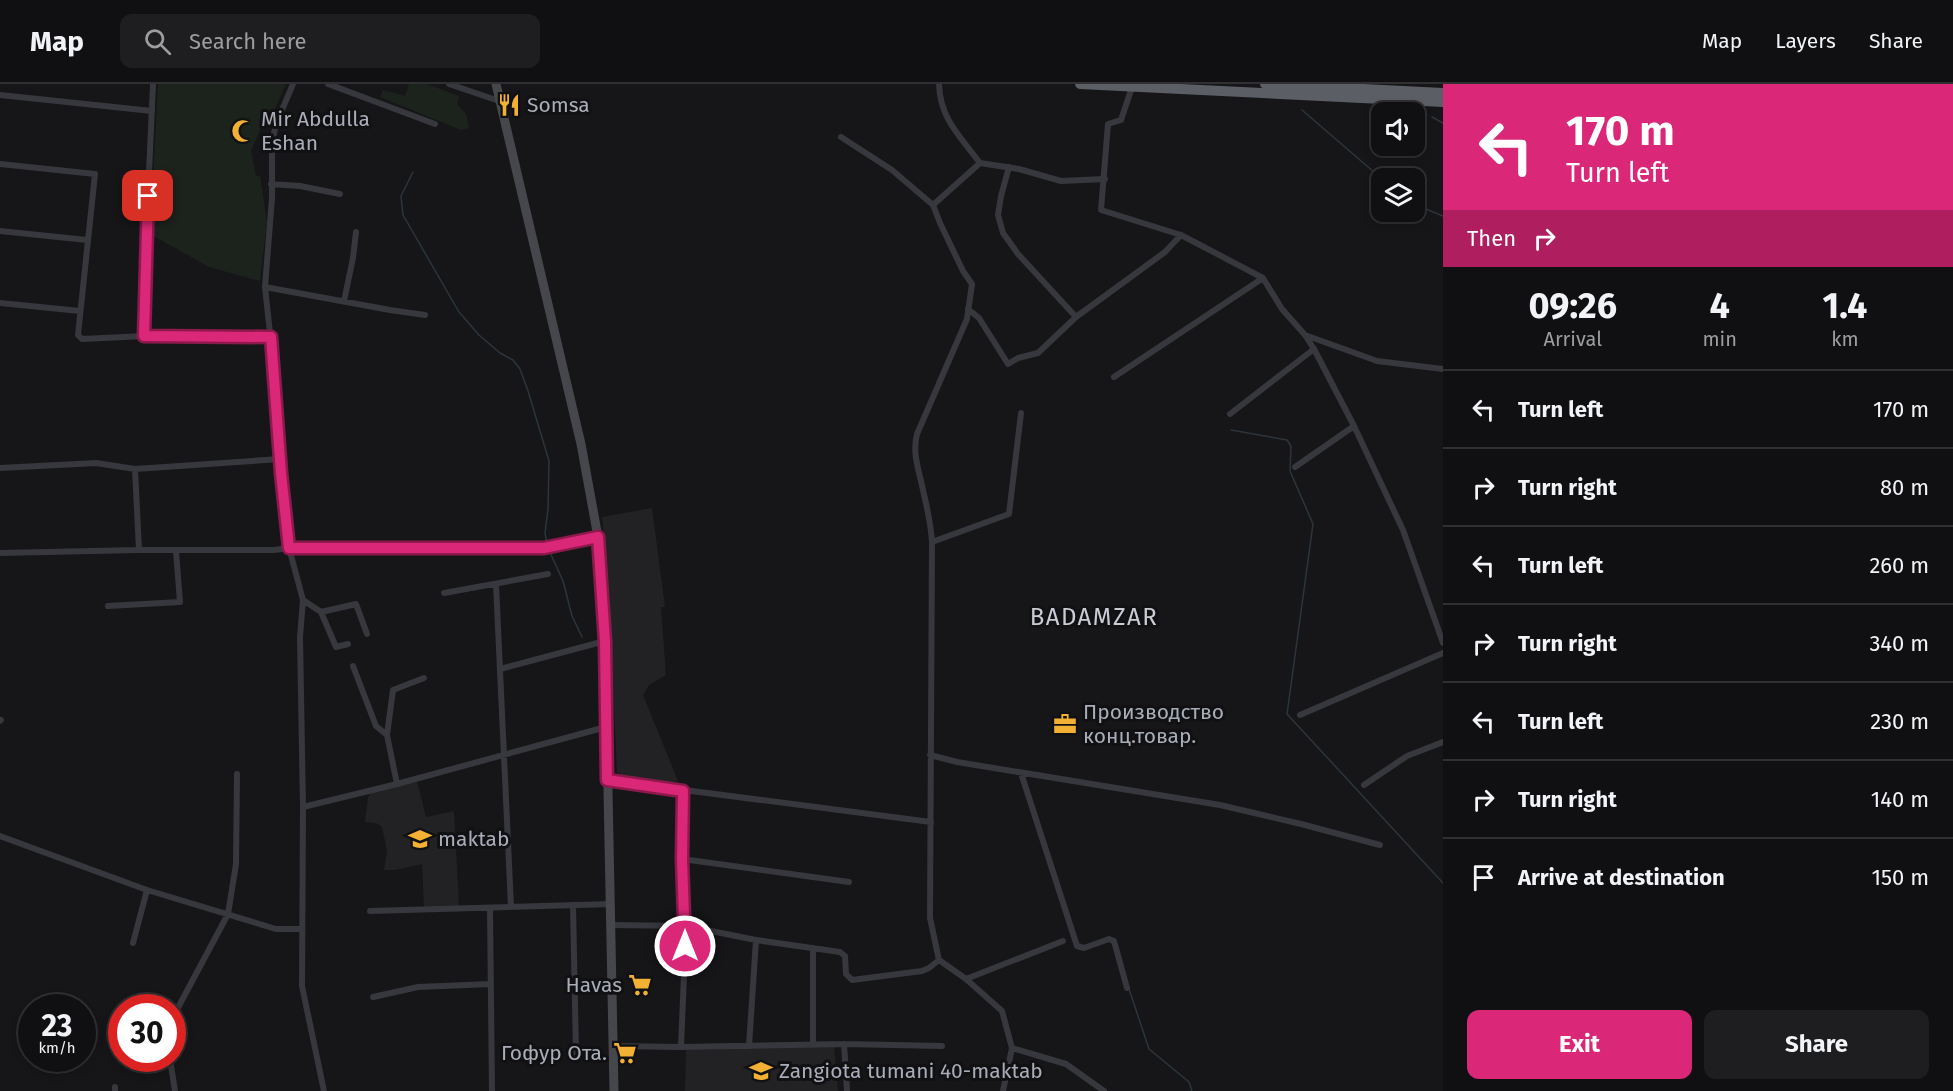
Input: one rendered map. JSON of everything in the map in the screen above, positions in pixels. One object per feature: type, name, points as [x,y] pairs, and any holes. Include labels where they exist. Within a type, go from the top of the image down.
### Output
[{"type":"highway","points":[[1080,84],[1443,102]]},
{"type":"highway","points":[[1265,84],[1443,93]]},
{"type":"main road","points":[[496,84],[581,444],[598,537],[605,641],[614,1091]]},
{"type":"street","points":[[144,336],[153,84]]},
{"type":"street","points":[[293,84],[276,124],[272,143],[272,198],[265,287],[289,548],[303,600],[300,637],[303,807],[302,986],[324,1091]]},
{"type":"street","points":[[328,84],[435,124]]},
{"type":"street","points":[[449,84],[499,102]]},
{"type":"street","points":[[939,84],[939,99],[945,116],[980,163],[1009,167],[1061,180],[1105,179]]},
{"type":"street","points":[[1132,87],[1121,120],[1108,124],[1101,210],[1180,235],[1263,279],[1282,309],[1314,349],[1354,426],[1403,530],[1443,642]]},
{"type":"street","points":[[0,95],[152,111]]},
{"type":"street","points":[[841,137],[892,170],[933,205],[963,271],[972,284],[967,319],[917,434],[914,456],[930,521],[932,542],[930,918],[939,960],[966,979],[1002,1011],[1012,1048],[1003,1091]]},
{"type":"street","points":[[933,205],[980,163]]},
{"type":"street","points":[[0,164],[95,174],[78,334],[82,339],[144,336],[271,337]]},
{"type":"street","points":[[1009,167],[998,215],[1002,233],[1076,318]]},
{"type":"street","points":[[271,184],[300,186],[340,194]]},
{"type":"street","points":[[0,231],[87,240]]},
{"type":"street","points":[[344,301],[356,232]]},
{"type":"street","points":[[968,309],[979,318],[1008,364],[1018,358],[1038,353],[1076,318],[1165,252],[1180,235]]},
{"type":"street","points":[[1114,377],[1263,279]]},
{"type":"street","points":[[265,287],[425,315]]},
{"type":"street","points":[[0,303],[80,311]]},
{"type":"street","points":[[1305,335],[1377,361],[1443,369]]},
{"type":"street","points":[[1230,414],[1314,349]]},
{"type":"street","points":[[932,542],[1009,514],[1021,413]]},
{"type":"street","points":[[1295,467],[1354,426]]},
{"type":"street","points":[[0,468],[96,463],[135,469],[280,459]]},
{"type":"street","points":[[135,469],[139,550]]},
{"type":"street","points":[[0,553],[289,548],[544,548],[598,537]]},
{"type":"street","points":[[108,606],[180,602],[176,551]]},
{"type":"street","points":[[444,593],[548,574]]},
{"type":"street","points":[[496,584],[511,907]]},
{"type":"street","points":[[303,600],[321,612],[336,648],[348,644]]},
{"type":"street","points":[[321,612],[356,604],[367,634]]},
{"type":"street","points":[[500,669],[605,641]]},
{"type":"street","points":[[1300,715],[1443,653]]},
{"type":"street","points":[[353,666],[375,726],[387,735]]},
{"type":"street","points":[[397,784],[387,735],[393,690],[424,678]]},
{"type":"street","points":[[303,807],[504,756],[606,727]]},
{"type":"street","points":[[1364,785],[1407,756],[1443,742]]},
{"type":"street","points":[[930,755],[957,762],[1220,805],[1380,845]]},
{"type":"street","points":[[1021,773],[1077,946],[1084,948],[1109,939],[1114,941],[1127,988]]},
{"type":"street","points":[[185,994],[228,914],[236,864],[237,774]]},
{"type":"street","points":[[607,780],[931,822]]},
{"type":"street","points":[[681,1047],[686,926],[682,859],[683,791]]},
{"type":"street","points":[[0,836],[147,890],[276,929],[302,929]]},
{"type":"street","points":[[682,859],[849,882]]},
{"type":"street","points":[[133,943],[147,890]]},
{"type":"street","points":[[370,911],[611,904]]},
{"type":"street","points":[[573,905],[576,1053]]},
{"type":"street","points":[[490,909],[492,1091]]},
{"type":"street","points":[[611,925],[686,926],[756,940],[843,953],[846,974],[852,980],[922,971],[939,960]]},
{"type":"street","points":[[749,1046],[756,940]]},
{"type":"street","points":[[966,979],[1063,941]]},
{"type":"street","points":[[813,948],[813,1045]]},
{"type":"street","points":[[373,997],[418,987],[491,984]]},
{"type":"street","points":[[614,1046],[844,1044],[942,1046]]},
{"type":"street","points":[[844,1044],[847,1091]]},
{"type":"street","points":[[1012,1048],[1066,1064],[1104,1091]]},
{"type":"street","points":[[172,1072],[175,1091]]},
{"type":"shaded area","points":[[158,84],[286,84],[268,124],[262,125],[251,151],[256,176],[260,176],[267,222],[260,281],[209,267],[150,234]]},
{"type":"shaded area","points":[[409,84],[427,84],[459,96],[457,104],[466,114],[469,128],[461,130],[380,97],[383,90],[405,96]]},
{"type":"shaded area","points":[[652,508],[665,607],[661,607],[666,675],[649,685],[643,695],[678,781],[669,783],[627,778],[617,772],[607,561],[602,517]]},
{"type":"shaded area","name":"maktab","points":[[417,782],[426,817],[454,811],[459,906],[424,907],[422,864],[384,870],[387,851],[382,827],[376,823],[365,822],[368,797],[372,792]]},
{"type":"shaded area","name":"Zangiota tumani 40-maktab","points":[[834,1046],[838,1091],[685,1091],[686,1050]]},
{"type":"waterway","points":[[1302,110],[1371,170]]},
{"type":"waterway","points":[[1432,117],[1443,123]]},
{"type":"waterway","points":[[413,172],[401,196],[403,215],[459,312],[479,335],[500,353],[513,360],[520,369],[528,391],[549,461],[545,533],[547,544]]},
{"type":"waterway","points":[[1425,209],[1443,216]]},
{"type":"waterway","points":[[1231,430],[1287,440],[1291,446],[1290,471],[1313,524],[1287,714],[1443,883]]},
{"type":"waterway","points":[[548,548],[563,581],[572,616],[582,637]]},
{"type":"waterway","points":[[1129,989],[1149,1049],[1189,1082],[1192,1091]]},
{"type":"place","name":"Somsa","points":[[509,105]]},
{"type":"place","name":"Mir Abdulla Eshan","points":[[243,131]]},
{"type":"place","name":"Производство конц.товар.","points":[[1065,724]]},
{"type":"place","name":"maktab","points":[[420,839]]},
{"type":"place","name":"Havas","points":[[640,985]]},
{"type":"place","name":"Гофур Ота.","points":[[625,1053]]},
{"type":"place","name":"Zangiota tumani 40-maktab","points":[[761,1071]]},
{"type":"district","name":"BADAMZAR","points":[[1094,617]]},
{"type":"route","points":[[148,196],[144,336],[271,337],[289,548],[544,548],[598,537],[605,641],[607,780],[683,791],[682,859],[685,946]]}]
